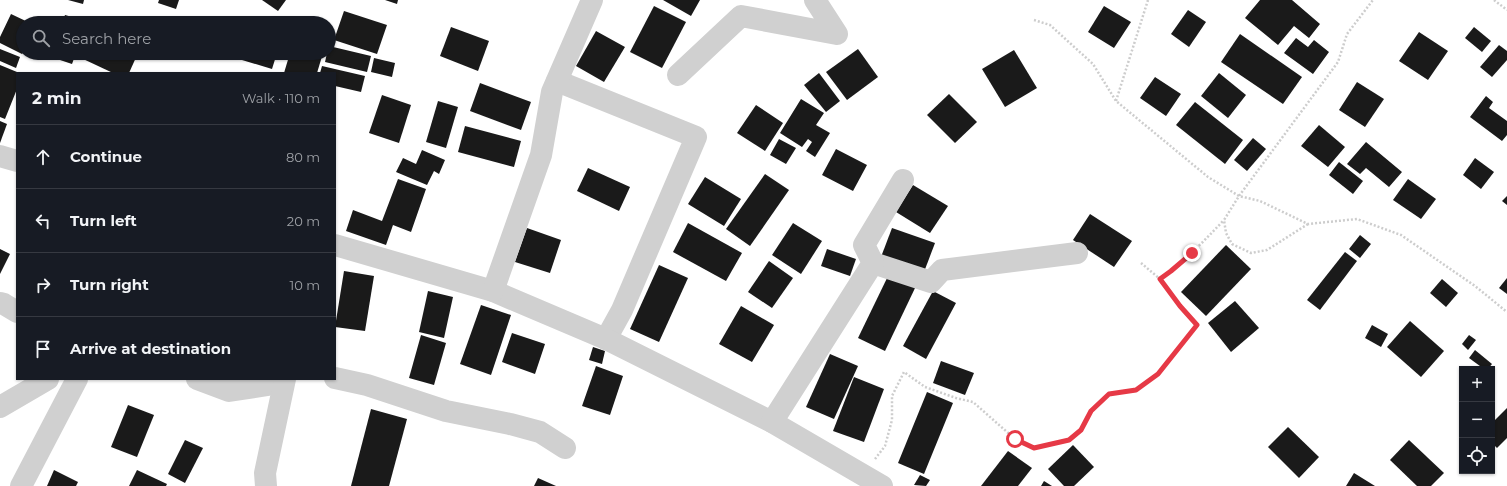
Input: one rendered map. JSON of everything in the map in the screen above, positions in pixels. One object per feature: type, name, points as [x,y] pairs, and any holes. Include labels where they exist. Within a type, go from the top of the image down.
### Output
[{"type":"street","points":[[493,292],[541,155],[552,92],[592,0]]},
{"type":"street","points":[[678,75],[741,16],[837,34],[815,0]]},
{"type":"street","points":[[557,81],[696,136],[622,310],[606,340]]},
{"type":"street","points":[[0,156],[16,161]]},
{"type":"street","points":[[903,180],[864,245],[873,263],[931,282],[942,270],[1077,253]]},
{"type":"street","points":[[336,246],[493,292],[606,340],[772,422],[882,486]]},
{"type":"street","points":[[772,422],[873,263]]},
{"type":"street","points":[[0,303],[16,311]]},
{"type":"street","points":[[336,378],[368,385],[446,411],[510,424],[540,432],[565,448]]},
{"type":"street","points":[[0,408],[46,380]]},
{"type":"street","points":[[21,486],[76,380]]},
{"type":"street","points":[[200,380],[229,391],[268,385],[274,380]]},
{"type":"street","points":[[266,486],[265,473],[285,380]]},
{"type":"path","points":[[1116,101],[1148,0]]},
{"type":"path","points":[[1160,279],[1192,253],[1224,220],[1239,196],[1338,62],[1347,34],[1373,0]]},
{"type":"path","points":[[1494,0],[1507,10]]},
{"type":"path","points":[[1034,20],[1050,25],[1093,64],[1116,101],[1208,177],[1239,196],[1260,200],[1308,224]]},
{"type":"path","points":[[1224,220],[1226,232],[1232,244],[1251,253],[1267,250],[1308,224],[1357,219],[1401,235],[1475,286],[1507,312]]},
{"type":"path","points":[[863,475],[885,446],[892,420],[892,396],[904,372],[925,387],[956,398],[973,402],[1015,439],[1034,448],[1069,440],[1081,430],[1091,411],[1109,394],[1136,390],[1158,374],[1197,325],[1180,306],[1160,279],[1141,263]]},
{"type":"building","points":[[68,0],[84,0],[83,4]]},
{"type":"building","points":[[159,0],[179,0],[176,9],[158,3]]},
{"type":"building","points":[[262,0],[286,0],[278,11]]},
{"type":"building","points":[[385,0],[398,0],[397,4]]},
{"type":"building","points":[[663,0],[700,0],[691,16]]},
{"type":"building","points":[[1260,0],[1292,0],[1320,24],[1309,38],[1294,26],[1278,45],[1245,18]]},
{"type":"building","points":[[654,6],[686,22],[662,68],[630,52]]},
{"type":"building","points":[[1104,6],[1131,22],[1114,48],[1088,32]]},
{"type":"building","points":[[1188,10],[1206,22],[1189,47],[1171,34]]},
{"type":"building","points":[[344,11],[387,25],[377,54],[336,41],[336,34]]},
{"type":"building","points":[[11,14],[16,16],[16,51],[0,43],[0,37]]},
{"type":"building","points":[[451,27],[489,41],[478,71],[440,56]]},
{"type":"building","points":[[1474,27],[1491,41],[1482,52],[1465,38]]},
{"type":"building","points":[[596,31],[625,47],[604,82],[576,66]]},
{"type":"building","points":[[1419,32],[1448,51],[1428,80],[1399,61]]},
{"type":"building","points":[[1240,34],[1302,77],[1283,104],[1221,62]]},
{"type":"building","points":[[1296,38],[1308,47],[1314,40],[1329,52],[1313,74],[1284,53]]},
{"type":"building","points":[[1499,45],[1507,51],[1507,60],[1492,77],[1480,67]]},
{"type":"building","points":[[336,48],[371,56],[367,72],[325,62],[325,60],[336,60]]},
{"type":"building","points":[[0,49],[16,55],[16,60],[19,60],[16,68],[0,61]]},
{"type":"building","points":[[858,49],[878,77],[847,100],[826,72]]},
{"type":"building","points":[[1014,50],[1037,88],[1005,107],[982,69]]},
{"type":"building","points":[[374,58],[395,63],[392,77],[371,72]]},
{"type":"building","points":[[60,60],[73,60],[72,64]]},
{"type":"building","points":[[85,60],[135,60],[129,72],[111,72]]},
{"type":"building","points":[[242,60],[275,60],[272,69]]},
{"type":"building","points":[[288,60],[321,60],[317,72],[284,72]]},
{"type":"building","points":[[0,65],[17,72],[16,92],[5,119],[0,117]]},
{"type":"building","points":[[322,66],[365,76],[361,92],[336,86],[336,72],[320,72]]},
{"type":"building","points":[[819,73],[840,101],[826,112],[804,85]]},
{"type":"building","points":[[1219,73],[1246,95],[1228,118],[1201,96]]},
{"type":"building","points":[[1155,77],[1181,94],[1166,116],[1140,98]]},
{"type":"building","points":[[1357,82],[1384,99],[1365,127],[1339,110]]},
{"type":"building","points":[[480,83],[531,102],[521,130],[470,111]]},
{"type":"building","points":[[949,94],[977,122],[955,143],[927,115]]},
{"type":"building","points":[[382,95],[411,105],[399,143],[369,133]]},
{"type":"building","points":[[1486,96],[1493,102],[1489,108],[1507,121],[1507,135],[1502,141],[1470,117]]},
{"type":"building","points":[[801,99],[824,113],[816,125],[830,133],[815,157],[806,151],[812,142],[808,139],[802,147],[780,133]]},
{"type":"building","points":[[438,101],[458,107],[446,148],[426,142]]},
{"type":"building","points":[[1195,102],[1243,140],[1225,164],[1176,125]]},
{"type":"building","points":[[756,105],[783,123],[765,151],[737,133]]},
{"type":"building","points":[[0,121],[7,124],[0,143]]},
{"type":"building","points":[[1319,125],[1345,147],[1328,167],[1301,146]]},
{"type":"building","points":[[465,126],[521,141],[514,167],[458,152]]},
{"type":"building","points":[[1253,138],[1266,149],[1247,171],[1234,160]]},
{"type":"building","points":[[779,139],[796,148],[786,164],[770,155]]},
{"type":"building","points":[[1366,142],[1402,172],[1389,187],[1366,168],[1360,174],[1347,164]]},
{"type":"building","points":[[836,149],[867,165],[853,191],[822,175]]},
{"type":"building","points":[[422,150],[445,160],[439,174],[434,171],[427,185],[396,172],[403,158],[416,164]]},
{"type":"building","points":[[1475,158],[1494,172],[1481,189],[1463,175]]},
{"type":"building","points":[[1339,162],[1363,181],[1353,194],[1329,175]]},
{"type":"building","points":[[588,168],[630,187],[619,211],[577,191]]},
{"type":"building","points":[[765,174],[789,190],[750,246],[726,229]]},
{"type":"building","points":[[705,177],[741,199],[724,226],[688,204]]},
{"type":"building","points":[[398,179],[426,189],[411,232],[393,225],[386,245],[346,231],[353,210],[382,221]]},
{"type":"building","points":[[1408,179],[1436,199],[1421,219],[1393,200]]},
{"type":"building","points":[[913,185],[948,206],[930,233],[896,212]]},
{"type":"building","points":[[1507,196],[1507,205],[1502,201]]},
{"type":"building","points":[[1090,214],[1132,241],[1114,267],[1073,240]]},
{"type":"building","points":[[688,223],[742,253],[726,281],[673,252]]},
{"type":"building","points":[[793,223],[822,241],[801,274],[772,255]]},
{"type":"building","points":[[527,228],[561,240],[550,273],[515,262]]},
{"type":"building","points":[[892,228],[935,243],[924,272],[881,257]]},
{"type":"building","points":[[1360,235],[1371,244],[1360,258],[1349,249]]},
{"type":"building","points":[[1226,245],[1251,269],[1206,316],[1181,292]]},
{"type":"building","points":[[0,249],[10,254],[0,274]]},
{"type":"building","points":[[827,249],[856,259],[850,276],[821,266]]},
{"type":"building","points":[[1345,252],[1357,261],[1320,310],[1307,300]]},
{"type":"building","points":[[769,261],[793,278],[772,308],[748,292]]},
{"type":"building","points":[[659,265],[688,278],[659,342],[630,329]]},
{"type":"building","points":[[344,271],[374,276],[365,331],[336,327]]},
{"type":"building","points":[[889,274],[916,286],[885,351],[858,338]]},
{"type":"building","points":[[1507,278],[1507,294],[1499,288]]},
{"type":"building","points":[[1442,279],[1458,293],[1446,307],[1430,293]]},
{"type":"building","points":[[428,291],[453,297],[444,338],[419,332]]},
{"type":"building","points":[[933,291],[956,303],[926,359],[903,346]]},
{"type":"building","points":[[1235,301],[1259,328],[1231,352],[1208,323]]},
{"type":"building","points":[[481,305],[511,315],[491,375],[460,364]]},
{"type":"building","points":[[741,306],[774,325],[752,362],[719,344]]},
{"type":"building","points":[[1410,321],[1444,351],[1421,377],[1387,347]]},
{"type":"building","points":[[1372,325],[1388,334],[1381,347],[1365,338]]},
{"type":"building","points":[[512,333],[545,344],[535,374],[502,362]]},
{"type":"building","points":[[421,335],[446,343],[434,385],[409,378]]},
{"type":"building","points":[[1469,335],[1476,340],[1468,350],[1462,344]]},
{"type":"building","points":[[593,347],[605,351],[602,364],[589,360]]},
{"type":"building","points":[[1475,350],[1492,364],[1490,366],[1480,366],[1469,358]]},
{"type":"building","points":[[830,354],[858,366],[834,419],[806,407]]},
{"type":"building","points":[[941,361],[974,373],[965,395],[933,383]]},
{"type":"building","points":[[596,366],[623,376],[610,415],[582,406]]},
{"type":"building","points":[[854,377],[884,389],[864,442],[833,431]]},
{"type":"building","points":[[927,392],[953,403],[924,474],[898,463]]},
{"type":"building","points":[[128,405],[154,415],[137,457],[111,447]]},
{"type":"building","points":[[1507,408],[1507,438],[1497,448],[1495,446],[1495,420]]},
{"type":"building","points":[[371,409],[407,419],[389,486],[351,486]]},
{"type":"building","points":[[1288,427],[1319,457],[1299,478],[1268,447]]},
{"type":"building","points":[[185,440],[203,448],[185,483],[168,474]]},
{"type":"building","points":[[1409,440],[1444,473],[1431,486],[1417,486],[1390,460]]},
{"type":"building","points":[[1073,445],[1094,467],[1074,486],[1064,486],[1048,469]]},
{"type":"building","points":[[1008,451],[1032,468],[1018,486],[981,486]]},
{"type":"building","points":[[54,470],[78,482],[76,486],[47,486]]},
{"type":"building","points":[[137,470],[167,484],[166,486],[129,486]]},
{"type":"building","points":[[1354,473],[1375,486],[1346,486]]},
{"type":"building","points":[[920,475],[930,480],[926,486],[914,485]]},
{"type":"building","points":[[538,478],[556,486],[534,486]]},
{"type":"building","points":[[1044,481],[1052,486],[1041,486]]},
{"type":"route","points":[[1015,439],[1034,448],[1069,440],[1081,430],[1091,411],[1109,394],[1136,390],[1158,374],[1197,325],[1180,306],[1160,279],[1192,253]]}]
